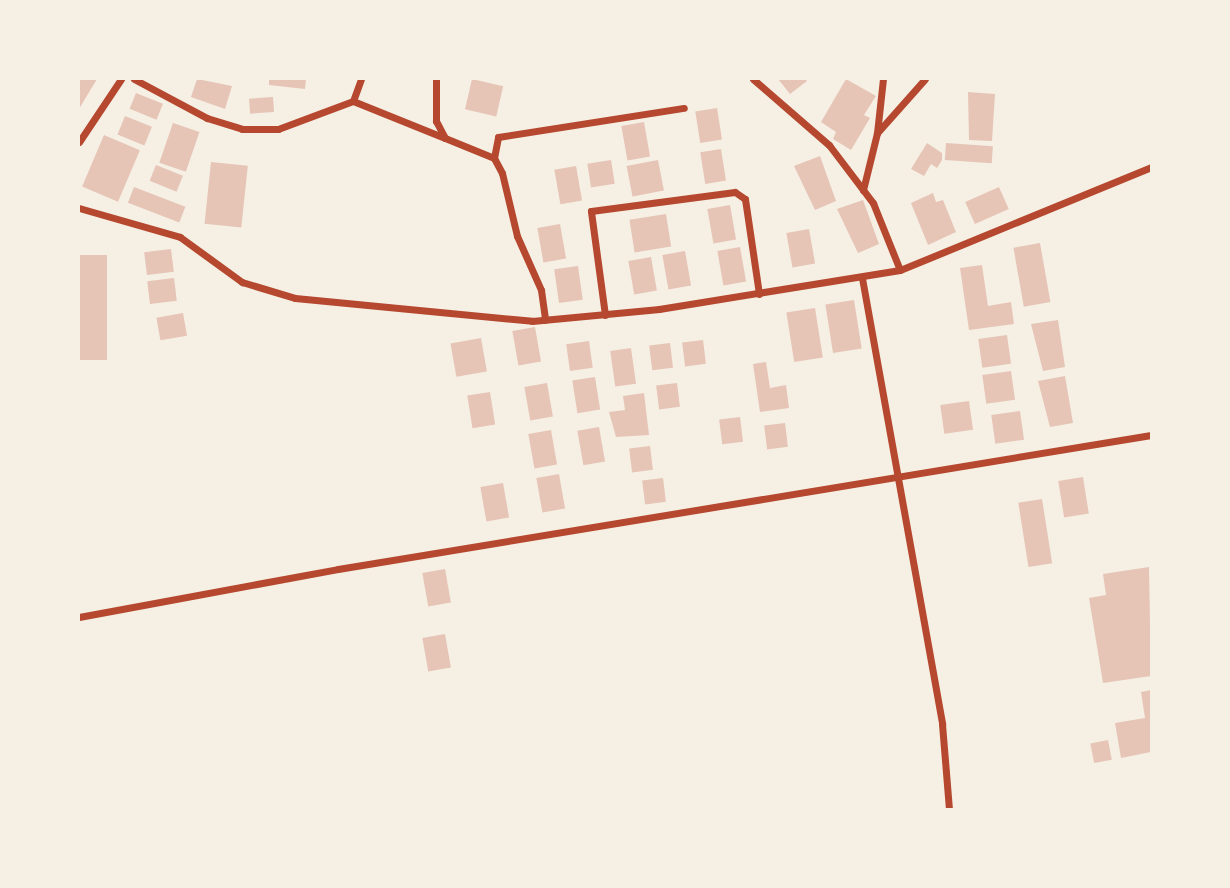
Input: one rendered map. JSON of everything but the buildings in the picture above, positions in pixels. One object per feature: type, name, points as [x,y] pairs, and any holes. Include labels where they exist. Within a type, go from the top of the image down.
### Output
[{"type":"street","points":[[79,142],[121,79]]},
{"type":"street","points":[[134,79],[207,118],[242,129],[278,129],[353,101],[494,158]]},
{"type":"street","points":[[353,101],[361,79]]},
{"type":"street","points":[[436,79],[436,121],[445,138]]},
{"type":"street","points":[[753,79],[829,145],[873,203],[900,270]]},
{"type":"street","points":[[863,190],[877,133],[883,79]]},
{"type":"street","points":[[877,133],[925,79]]},
{"type":"street","points":[[545,320],[541,290],[517,236],[502,173],[494,158],[498,137],[684,108]]},
{"type":"street","points":[[79,208],[180,237],[242,282],[295,299],[545,320],[605,315],[759,294],[900,270],[1151,167]]},
{"type":"street","points":[[605,315],[591,211],[735,192],[745,199],[759,294]]},
{"type":"street","points":[[862,278],[942,724],[949,809]]},
{"type":"street","points":[[79,617],[338,569],[899,480],[1151,435]]}]
